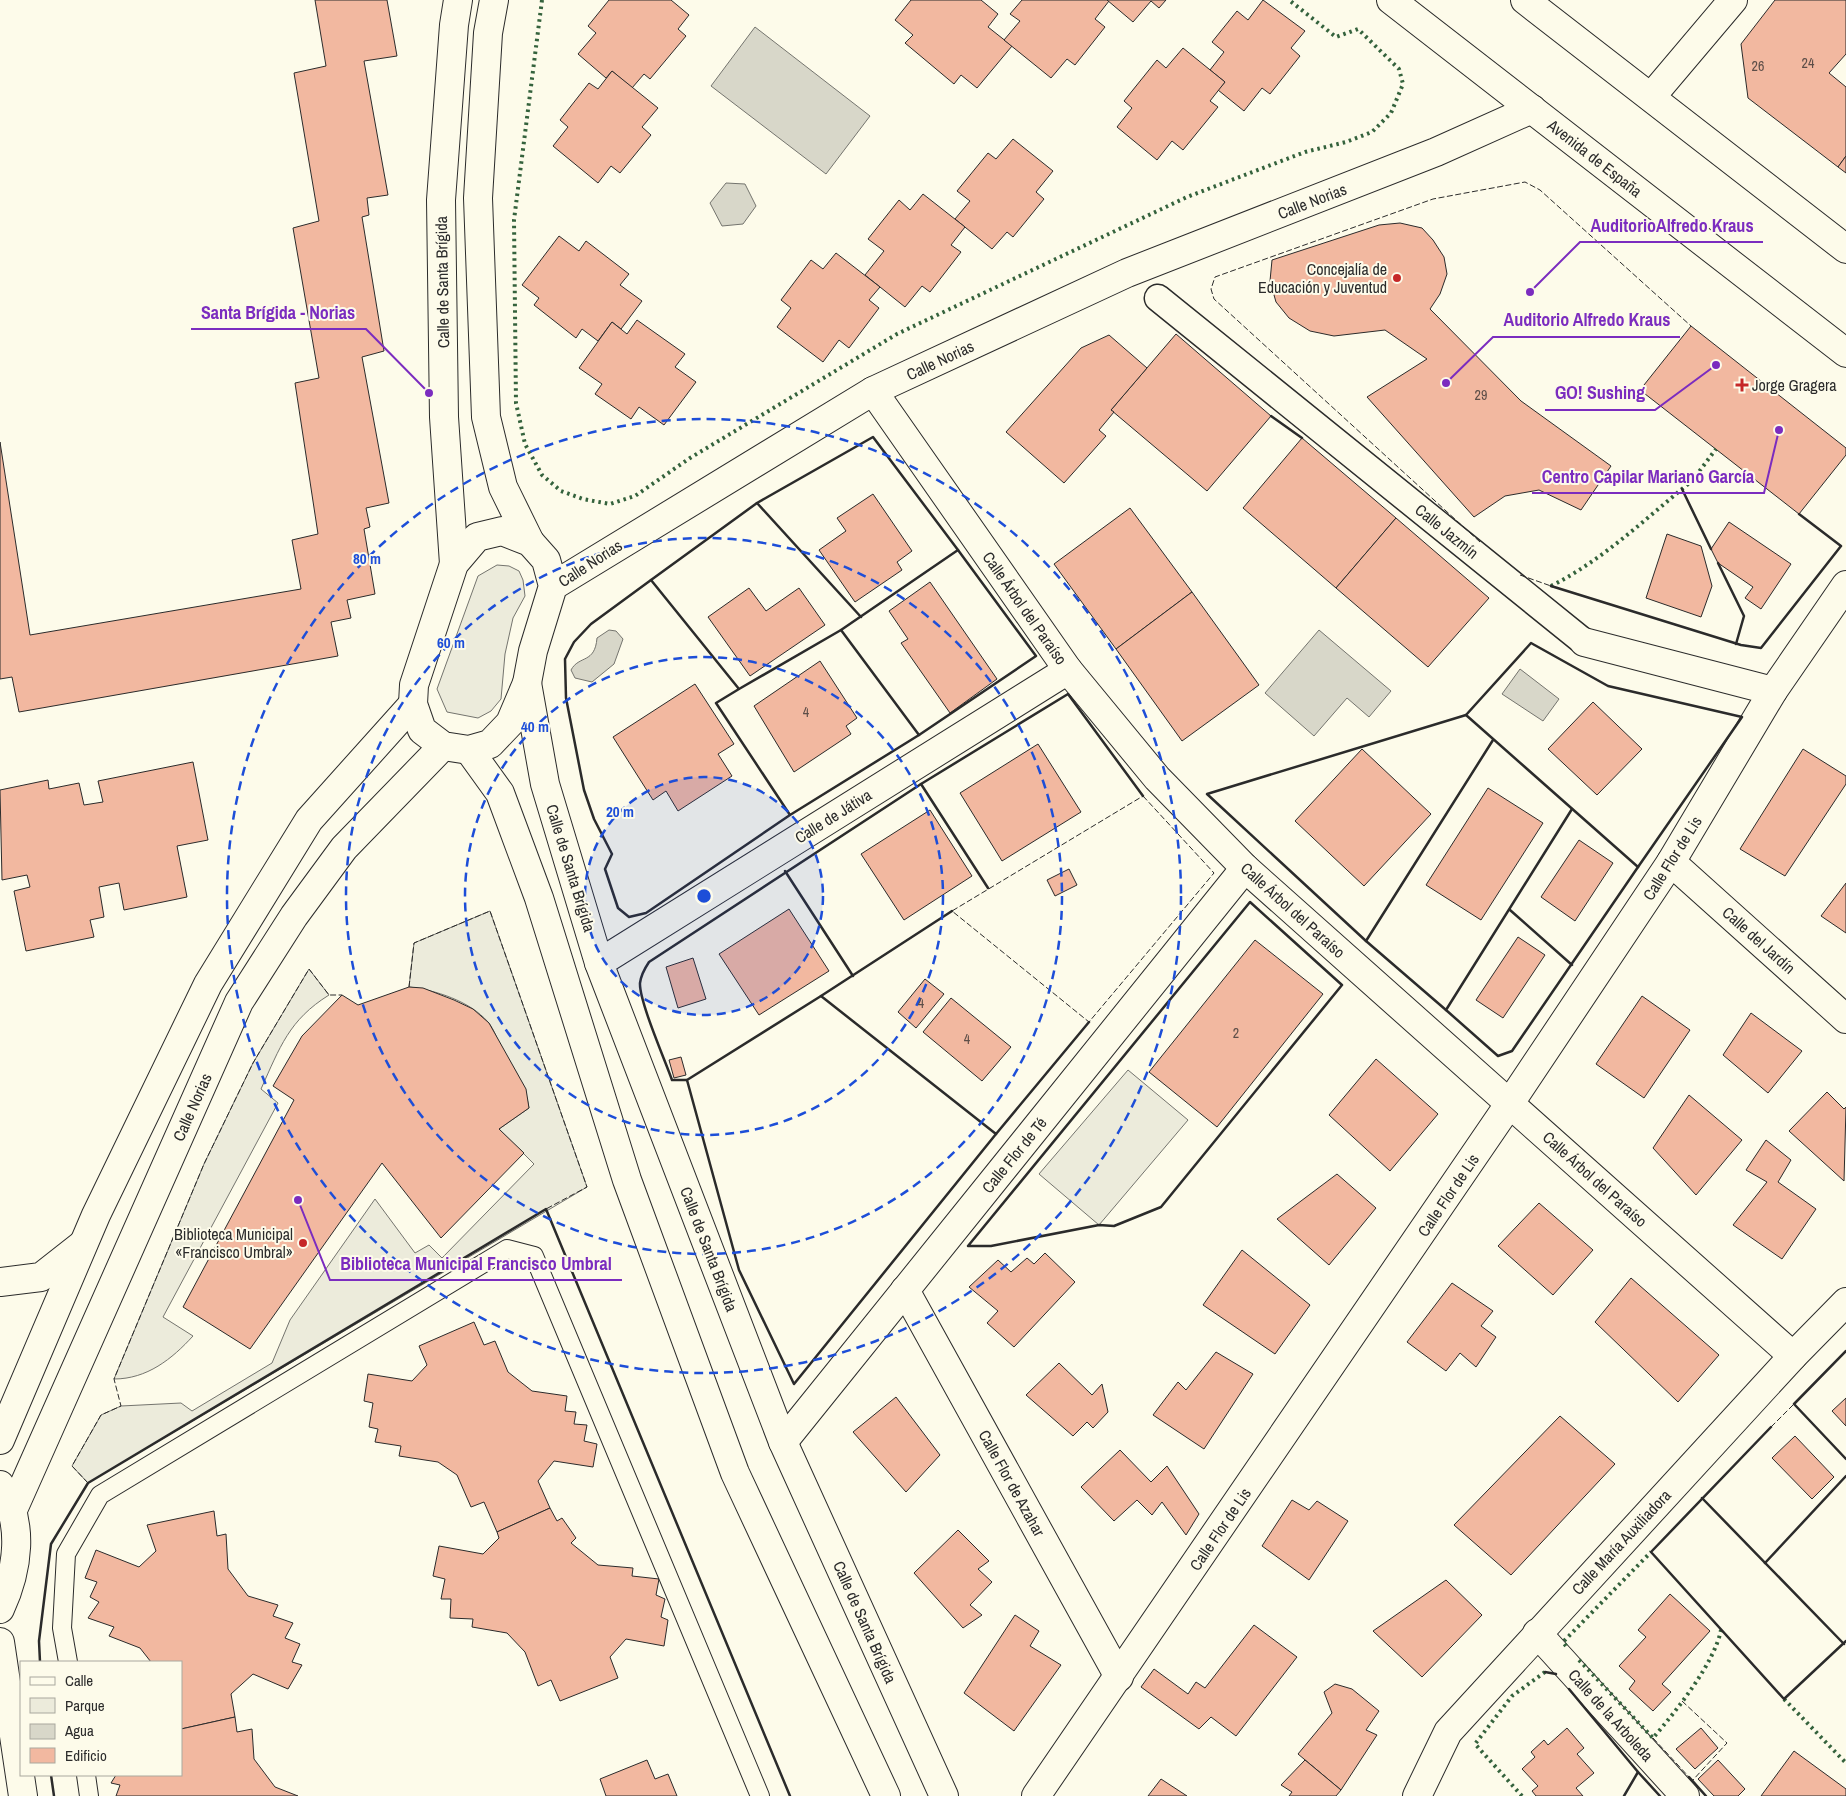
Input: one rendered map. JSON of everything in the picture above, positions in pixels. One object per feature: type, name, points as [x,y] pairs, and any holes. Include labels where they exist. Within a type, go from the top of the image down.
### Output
[{"type":"street","name":"Calle de Santa Brígida","points":[[454,564],[444,417],[441,200],[454,25],[458,0]]},
{"type":"street","points":[[494,0],[488,33],[478,198],[486,417],[503,488],[530,542],[546,560],[553,586]]},
{"type":"street","name":"Avenida de España","points":[[1391,0],[1846,353]]},
{"type":"street","points":[[1525,0],[1846,249]]},
{"type":"street","points":[[1651,97],[1733,0]]},
{"type":"street","name":"Calle Norias","points":[[12,1512],[239,1002],[294,916],[344,848],[456,748],[490,744],[510,724],[527,683],[533,651],[553,586],[873,391],[1127,273],[1436,152],[1532,109]]},
{"type":"street","name":"Calle Jazmín","points":[[1158,298],[1584,642],[1773,691]]},
{"type":"street","name":"Calle Árbol del Paraíso","points":[[873,391],[1068,670],[1157,778],[1245,868],[1793,1356]]},
{"type":"street","points":[[530,542],[502,532],[477,537],[454,564],[414,685],[413,704],[422,730],[456,748],[500,794],[539,898],[627,1180],[735,1473],[886,1796]]},
{"type":"street","name":"Calle Flor de Lis","points":[[1036,1796],[1510,1103],[1671,862],[1773,691],[1846,585]]},
{"type":"street","name":"Calle de Játiva","points":[[599,963],[1068,670]]},
{"type":"street","name":"Calle de Santa Brígida","points":[[527,683],[545,784],[599,963],[783,1442],[944,1796]]},
{"type":"street","points":[[0,1440],[84,1244],[213,975],[309,820],[413,704]]},
{"type":"street","name":"Calle del Jardín","points":[[1671,862],[1846,1019]]},
{"type":"street","name":"Calle Flor de Té","points":[[783,1442],[1245,868]]},
{"type":"street","points":[[0,1282],[41,1277],[84,1244]]},
{"type":"street","name":"Calle Flor de Azahar","points":[[906,1290],[1119,1677]]},
{"type":"street","name":"Calle María Auxiliadora","points":[[1417,1796],[1448,1732],[1793,1356],[1846,1302]]},
{"type":"street","points":[[0,1485],[12,1512],[17,1551],[11,1586],[0,1609]]},
{"type":"street","name":"Calle de la Arboleda","points":[[1537,1633],[1684,1796]]},
{"type":"street","points":[[0,1642],[20,1776]]},
{"type":"street","points":[[20,1776],[23,1796]]},
{"type":"lane","points":[[68,1661],[62,1628],[66,1554],[100,1495],[507,1248],[534,1256],[760,1796]]},
{"type":"lane","points":[[86,1776],[89,1796]]},
{"type":"green space","points":[[497,565],[509,566],[519,571],[523,580],[525,596],[513,618],[505,654],[501,699],[491,711],[478,718],[447,712],[437,689],[478,576]]},
{"type":"green space","points":[[490,911],[587,1187],[88,1483],[72,1466],[101,1415],[121,1406],[181,1403],[192,1411],[272,1363],[290,1320],[375,1199],[415,1253],[429,1245],[442,1258],[534,1164],[499,1129],[529,1108],[522,1085],[488,1022],[462,1002],[441,994],[409,987],[414,943]]},
{"type":"green space","points":[[309,969],[329,995],[304,1014],[280,1047],[261,1089],[278,1103],[163,1317],[193,1336],[158,1366],[137,1376],[114,1379],[204,1164],[253,1063]]},
{"type":"green space","points":[[1128,1070],[1188,1120],[1099,1225],[1039,1174]]},
{"type":"water","points":[[755,27],[870,116],[826,174],[711,86]]},
{"type":"water","points":[[726,183],[745,184],[756,206],[743,224],[722,226],[710,203]]},
{"type":"water","points":[[609,630],[616,631],[623,639],[614,664],[592,682],[575,678],[571,670],[574,665],[590,656],[596,646],[597,638]]},
{"type":"water","points":[[1319,630],[1391,691],[1369,717],[1347,698],[1314,736],[1265,693]]},
{"type":"water","points":[[1520,669],[1559,699],[1543,721],[1502,694]]},
{"type":"building","points":[[315,0],[387,0],[397,56],[364,61],[388,195],[367,198],[369,215],[362,217],[384,351],[362,357],[389,503],[366,508],[370,527],[364,529],[375,594],[347,600],[351,618],[331,622],[338,656],[19,712],[12,677],[0,679],[0,442],[30,635],[301,589],[292,540],[318,534],[295,383],[319,378],[293,228],[319,221],[294,73],[326,66]]},
{"type":"building","points":[[609,0],[671,0],[689,15],[678,29],[686,36],[650,79],[644,74],[632,88],[612,71],[606,78],[578,54],[596,33],[588,26]]},
{"type":"building","points":[[911,0],[981,0],[998,14],[988,27],[1012,46],[977,88],[961,75],[954,84],[905,43],[913,35],[895,20]]},
{"type":"building","points":[[1022,0],[1107,0],[1109,1],[1095,19],[1105,27],[1075,65],[1067,59],[1051,78],[1004,40],[1020,21],[1010,14]]},
{"type":"building","points":[[1107,0],[1166,0],[1159,8],[1151,1],[1133,22]]},
{"type":"building","points":[[1263,0],[1305,31],[1291,48],[1300,56],[1270,94],[1262,88],[1244,111],[1218,90],[1225,82],[1210,70],[1224,52],[1212,42],[1237,11],[1248,20]]},
{"type":"building","points":[[1775,0],[1846,0],[1846,54],[1829,73],[1846,87],[1846,156],[1838,167],[1748,98],[1741,44]]},
{"type":"building","points":[[1183,48],[1225,82],[1210,101],[1218,107],[1183,150],[1172,141],[1157,160],[1117,127],[1132,108],[1124,101],[1157,60],[1166,68]]},
{"type":"building","points":[[612,71],[658,108],[642,127],[651,135],[620,173],[611,166],[598,183],[553,146],[568,127],[560,120],[589,83],[598,89]]},
{"type":"building","points":[[1013,139],[1053,171],[1036,192],[1044,199],[1013,237],[1007,232],[992,249],[955,219],[970,201],[957,191],[988,153],[996,159]]},
{"type":"building","points":[[1846,156],[1846,173],[1838,167]]},
{"type":"building","points":[[923,194],[965,227],[951,245],[961,252],[930,292],[922,286],[905,307],[865,275],[884,251],[868,239],[899,200],[910,210]]},
{"type":"building","points":[[1400,223],[1422,228],[1433,240],[1444,257],[1447,274],[1440,294],[1430,309],[1521,401],[1611,466],[1581,510],[1539,490],[1505,496],[1474,517],[1367,397],[1427,359],[1385,330],[1334,336],[1310,331],[1289,318],[1276,302],[1270,281],[1272,260],[1379,225]]},
{"type":"building","points":[[559,236],[579,251],[586,241],[629,274],[620,285],[642,301],[621,329],[612,322],[598,341],[582,329],[576,338],[534,305],[539,298],[522,285]]},
{"type":"building","points":[[836,253],[880,287],[869,300],[879,308],[849,348],[839,340],[823,362],[777,327],[791,308],[781,300],[811,260],[823,269]]},
{"type":"building","points":[[637,320],[685,354],[675,367],[696,382],[664,425],[639,407],[631,419],[595,394],[602,384],[579,368],[612,322],[627,334]]},
{"type":"building","points":[[1691,326],[1846,448],[1846,455],[1799,514],[1640,390]]},
{"type":"building","points":[[1176,334],[1271,416],[1207,491],[1111,410]]},
{"type":"building","points":[[1109,335],[1147,368],[1111,410],[1114,412],[1099,430],[1106,436],[1064,483],[1006,432],[1081,348]]},
{"type":"building","points":[[1302,438],[1396,518],[1336,588],[1243,508]]},
{"type":"building","points":[[873,494],[912,551],[897,562],[902,570],[855,602],[819,550],[846,531],[837,518]]},
{"type":"building","points":[[1130,508],[1192,592],[1116,649],[1054,564]]},
{"type":"building","points":[[1396,518],[1489,598],[1428,667],[1336,588]]},
{"type":"building","points":[[1729,522],[1791,564],[1761,609],[1745,598],[1753,587],[1718,563],[1711,549]]},
{"type":"building","points":[[1667,534],[1701,546],[1712,586],[1701,617],[1646,598]]},
{"type":"building","points":[[930,582],[997,679],[950,713],[901,643],[908,639],[889,611]]},
{"type":"building","points":[[749,588],[766,611],[799,588],[825,625],[750,676],[708,617]]},
{"type":"building","points":[[1192,592],[1259,685],[1182,741],[1116,649]]},
{"type":"building","points":[[820,661],[857,718],[846,726],[851,734],[794,772],[754,706]]},
{"type":"building","points":[[695,684],[734,744],[718,754],[732,776],[678,811],[666,791],[653,800],[613,737]]},
{"type":"building","points":[[1593,702],[1642,749],[1597,795],[1548,749]]},
{"type":"building","points":[[1038,744],[1081,812],[1002,861],[960,793]]},
{"type":"building","points":[[1362,749],[1431,814],[1364,886],[1295,821]]},
{"type":"building","points":[[1803,749],[1846,776],[1846,784],[1785,876],[1740,849]]},
{"type":"building","points":[[193,762],[208,840],[177,846],[187,897],[124,910],[119,883],[99,887],[104,917],[90,920],[94,937],[26,951],[14,891],[30,887],[27,875],[2,880],[0,790],[48,780],[49,789],[79,783],[84,805],[103,802],[98,781]]},
{"type":"building","points":[[1488,788],[1543,823],[1481,920],[1426,885]]},
{"type":"building","points":[[930,810],[972,876],[904,920],[861,854]]},
{"type":"building","points":[[1579,840],[1613,863],[1575,921],[1541,897]]},
{"type":"building","points":[[1069,869],[1077,885],[1055,896],[1047,880]]},
{"type":"building","points":[[1846,883],[1846,933],[1821,916]]},
{"type":"building","points":[[789,909],[829,971],[759,1015],[719,954]]},
{"type":"building","points":[[1518,937],[1545,955],[1503,1018],[1476,1000]]},
{"type":"building","points":[[1255,940],[1323,994],[1217,1127],[1149,1072]]},
{"type":"building","points":[[693,958],[706,999],[678,1008],[666,967]]},
{"type":"building","points":[[925,979],[944,994],[916,1028],[898,1012]]},
{"type":"building","points":[[409,987],[423,988],[454,1000],[473,1009],[489,1023],[526,1089],[529,1108],[499,1129],[524,1153],[441,1238],[382,1163],[250,1349],[183,1307],[294,1100],[273,1086],[302,1036],[342,995],[358,1005]]},
{"type":"building","points":[[1642,996],[1690,1030],[1644,1098],[1596,1064]]},
{"type":"building","points":[[951,998],[1011,1047],[982,1081],[923,1032]]},
{"type":"building","points":[[1751,1013],[1802,1051],[1768,1093],[1723,1055]]},
{"type":"building","points":[[681,1057],[686,1075],[674,1078],[669,1060]]},
{"type":"building","points":[[1376,1059],[1438,1114],[1390,1171],[1329,1115]]},
{"type":"building","points":[[1827,1092],[1844,1109],[1846,1107],[1844,1181],[1789,1131]]},
{"type":"building","points":[[1689,1095],[1742,1140],[1696,1195],[1653,1148]]},
{"type":"building","points":[[1766,1140],[1791,1160],[1778,1182],[1816,1209],[1782,1259],[1733,1225],[1767,1182],[1746,1170]]},
{"type":"building","points":[[1337,1174],[1376,1208],[1329,1265],[1277,1219]]},
{"type":"building","points":[[1539,1203],[1593,1250],[1553,1295],[1498,1246]]},
{"type":"building","points":[[1242,1250],[1310,1305],[1275,1354],[1203,1305]]},
{"type":"building","points":[[1045,1253],[1075,1282],[1014,1347],[987,1323],[998,1311],[969,1287],[998,1260],[1011,1272],[1027,1258],[1034,1264]]},
{"type":"building","points":[[1631,1278],[1719,1355],[1678,1402],[1595,1322]]},
{"type":"building","points":[[1452,1283],[1493,1311],[1481,1326],[1496,1337],[1476,1367],[1460,1353],[1446,1371],[1407,1342]]},
{"type":"building","points":[[474,1322],[484,1345],[495,1341],[508,1372],[532,1391],[567,1396],[565,1411],[576,1412],[574,1424],[587,1425],[584,1441],[597,1444],[593,1467],[554,1461],[538,1481],[550,1508],[497,1532],[484,1502],[471,1507],[457,1475],[438,1462],[399,1456],[401,1446],[375,1442],[378,1429],[369,1427],[373,1403],[364,1401],[368,1374],[412,1381],[427,1365],[419,1346]]},
{"type":"building","points":[[1216,1352],[1253,1374],[1204,1449],[1153,1415],[1178,1382],[1186,1390]]},
{"type":"building","points":[[1059,1363],[1092,1395],[1102,1384],[1108,1412],[1093,1428],[1087,1422],[1073,1436],[1026,1395]]},
{"type":"building","points":[[896,1397],[940,1455],[906,1492],[853,1432]]},
{"type":"building","points":[[1846,1398],[1846,1426],[1832,1411]]},
{"type":"building","points":[[1560,1416],[1615,1464],[1511,1575],[1454,1525]]},
{"type":"building","points":[[1795,1436],[1834,1477],[1812,1499],[1772,1458]]},
{"type":"building","points":[[1120,1450],[1151,1482],[1167,1466],[1199,1514],[1186,1535],[1162,1502],[1152,1515],[1137,1500],[1114,1521],[1081,1487]]},
{"type":"building","points":[[1292,1500],[1309,1510],[1317,1501],[1348,1521],[1309,1580],[1262,1546]]},
{"type":"building","points":[[550,1508],[557,1521],[562,1518],[576,1538],[571,1543],[598,1565],[633,1568],[632,1576],[659,1579],[656,1595],[665,1599],[661,1617],[668,1620],[664,1646],[626,1639],[610,1657],[618,1678],[560,1701],[551,1680],[538,1686],[525,1652],[507,1633],[472,1627],[473,1619],[450,1618],[451,1599],[441,1599],[445,1579],[433,1576],[439,1546],[483,1554],[499,1538],[497,1532]]},
{"type":"building","points":[[214,1511],[217,1536],[226,1534],[228,1569],[248,1596],[278,1605],[273,1616],[293,1623],[285,1638],[300,1644],[292,1662],[302,1665],[288,1689],[253,1674],[231,1694],[235,1717],[182,1729],[182,1661],[150,1661],[140,1648],[109,1636],[114,1627],[88,1618],[99,1602],[90,1597],[97,1582],[85,1578],[96,1550],[139,1567],[156,1551],[147,1525]]},
{"type":"building","points":[[958,1530],[989,1561],[978,1569],[992,1582],[970,1605],[982,1615],[963,1628],[914,1573]]},
{"type":"building","points":[[1446,1580],[1482,1615],[1422,1677],[1373,1631]]},
{"type":"building","points":[[1670,1594],[1710,1631],[1662,1684],[1671,1692],[1653,1711],[1629,1689],[1635,1681],[1619,1666],[1646,1637],[1638,1630]]},
{"type":"building","points":[[1015,1615],[1039,1631],[1030,1646],[1061,1665],[1014,1731],[964,1693]]},
{"type":"building","points":[[1254,1625],[1297,1657],[1236,1736],[1211,1717],[1199,1729],[1141,1687],[1154,1669],[1188,1694],[1196,1682],[1205,1688]]},
{"type":"building","points":[[1335,1684],[1352,1689],[1379,1711],[1366,1730],[1377,1735],[1341,1790],[1298,1754],[1332,1713],[1324,1692]]},
{"type":"building","points":[[235,1717],[237,1732],[252,1729],[254,1759],[275,1787],[298,1796],[116,1796],[120,1785],[111,1783],[115,1776],[182,1776],[182,1729]]},
{"type":"building","points":[[1567,1728],[1584,1748],[1577,1754],[1594,1773],[1576,1788],[1583,1796],[1536,1796],[1532,1791],[1538,1786],[1522,1769],[1535,1757],[1531,1752],[1544,1740],[1548,1745]]},
{"type":"building","points":[[1701,1728],[1718,1748],[1695,1769],[1676,1749]]},
{"type":"building","points":[[1794,1751],[1846,1789],[1846,1796],[1761,1796]]},
{"type":"building","points":[[647,1760],[655,1779],[668,1774],[677,1796],[606,1796],[600,1779]]},
{"type":"building","points":[[1305,1760],[1341,1790],[1336,1796],[1289,1796],[1292,1792],[1281,1785]]},
{"type":"building","points":[[1718,1760],[1745,1789],[1738,1796],[1714,1796],[1698,1779]]},
{"type":"building","points":[[1161,1779],[1187,1796],[1148,1796]]},
{"type":"hedge","points":[[542,0],[514,220],[516,403],[525,444],[542,475],[561,491],[583,499],[610,504],[635,496],[690,458],[897,334],[1187,197],[1305,152],[1346,142],[1372,132],[1391,113],[1403,84],[1399,69],[1358,29],[1336,37],[1289,0]]},
{"type":"hedge","points":[[1551,586],[1586,566],[1635,529],[1692,481],[1716,449]]},
{"type":"hedge","points":[[1566,1646],[1563,1642],[1651,1552]]},
{"type":"hedge","points":[[1579,1660],[1653,1738],[1693,1687],[1711,1657],[1721,1630]]},
{"type":"hedge","points":[[1522,1796],[1475,1744],[1512,1696],[1545,1672]]},
{"type":"hedge","points":[[1784,1699],[1846,1763]]},
{"type":"fence","points":[[1480,542],[1214,299],[1211,289],[1215,277],[1433,199],[1525,182],[1540,190],[1691,326]]},
{"type":"fence","points":[[1520,575],[1551,586]]},
{"type":"fence","points":[[1143,796],[1214,873],[1089,1022],[952,911],[1143,796]]},
{"type":"fence","points":[[409,987],[414,943],[490,911],[587,1187],[546,1209]]},
{"type":"fence","points":[[88,1483],[72,1466],[101,1415],[121,1406],[114,1379],[204,1164],[253,1063],[309,969],[329,995],[342,995]]},
{"type":"fence","points":[[1771,1427],[1794,1404]]},
{"type":"fence","points":[[1682,1701],[1727,1743],[1692,1781]]},
{"type":"fence","points":[[1653,1738],[1689,1777]]},
{"type":"wall","points":[[1271,416],[1302,438]]},
{"type":"wall","points":[[861,617],[757,503],[873,437],[958,550]]},
{"type":"wall","points":[[1682,489],[1711,549]]},
{"type":"wall","points":[[651,580],[757,503]]},
{"type":"wall","points":[[1551,586],[1741,645],[1761,648],[1841,546],[1799,514]]},
{"type":"wall","points":[[841,630],[958,550],[1036,656],[919,735]]},
{"type":"wall","points":[[1718,563],[1744,616],[1736,644]]},
{"type":"wall","points":[[739,689],[841,630],[919,735],[790,815],[646,913],[629,917],[618,908],[605,869],[612,854],[594,819],[584,790],[566,698],[565,659],[574,642],[591,624],[651,580],[739,689],[716,703],[790,815]]},
{"type":"wall","points":[[1531,643],[1608,686],[1742,717],[1638,867],[1466,715],[1531,643]]},
{"type":"wall","points":[[988,888],[921,784],[1068,694],[1143,796]]},
{"type":"wall","points":[[1366,941],[1207,794],[1466,715]]},
{"type":"wall","points":[[1446,1010],[1366,941],[1493,740]]},
{"type":"wall","points":[[687,1080],[672,1080],[648,1016],[640,983],[643,972],[649,962],[921,784]]},
{"type":"wall","points":[[1572,809],[1446,1010],[1498,1056],[1512,1051],[1638,867]]},
{"type":"wall","points":[[785,871],[853,976]]},
{"type":"wall","points":[[1250,902],[1342,985],[1161,1207],[1114,1226],[1099,1225],[991,1246],[968,1246],[1250,902]]},
{"type":"wall","points":[[1510,910],[1572,965]]},
{"type":"wall","points":[[952,911],[821,996],[996,1134],[1089,1022]]},
{"type":"wall","points":[[821,996],[687,1080],[739,1270],[794,1384],[996,1134]]},
{"type":"wall","points":[[40,1661],[39,1641],[51,1544],[88,1483],[546,1209],[790,1796]]},
{"type":"wall","points":[[1846,1351],[1794,1404],[1846,1459]]},
{"type":"wall","points":[[1771,1427],[1651,1552],[1784,1699],[1846,1641]]},
{"type":"wall","points":[[1765,1563],[1846,1476]]},
{"type":"wall","points":[[1702,1498],[1844,1644]]},
{"type":"wall","points":[[1545,1672],[1556,1674]]},
{"type":"wall","points":[[1569,1689],[1638,1772]]},
{"type":"wall","points":[[1624,1796],[1638,1772],[1660,1796]]},
{"type":"wall","points":[[51,1776],[54,1796]]},
{"type":"wall","points":[[1689,1777],[1706,1796]]},
{"type":"place","name":"Concejalía de Educación y Juventud","points":[[1397,278]]},
{"type":"place","name":"AuditorioAlfredo Kraus","points":[[1530,292]]},
{"type":"place","name":"GO! Sushing","points":[[1716,365]]},
{"type":"place","name":"Auditorio Alfredo Kraus","points":[[1446,383]]},
{"type":"place","name":"Jorge Gragera","points":[[1742,385]]},
{"type":"place","name":"Santa Brígida - Norias","points":[[429,393]]},
{"type":"place","name":"Centro Capilar Mariano García","points":[[1779,430]]},
{"type":"place","name":"Biblioteca Municipal Francisco Umbral","points":[[298,1200]]},
{"type":"place","name":"Biblioteca Municipal «Francisco Umbral»","points":[[303,1243]]}]
